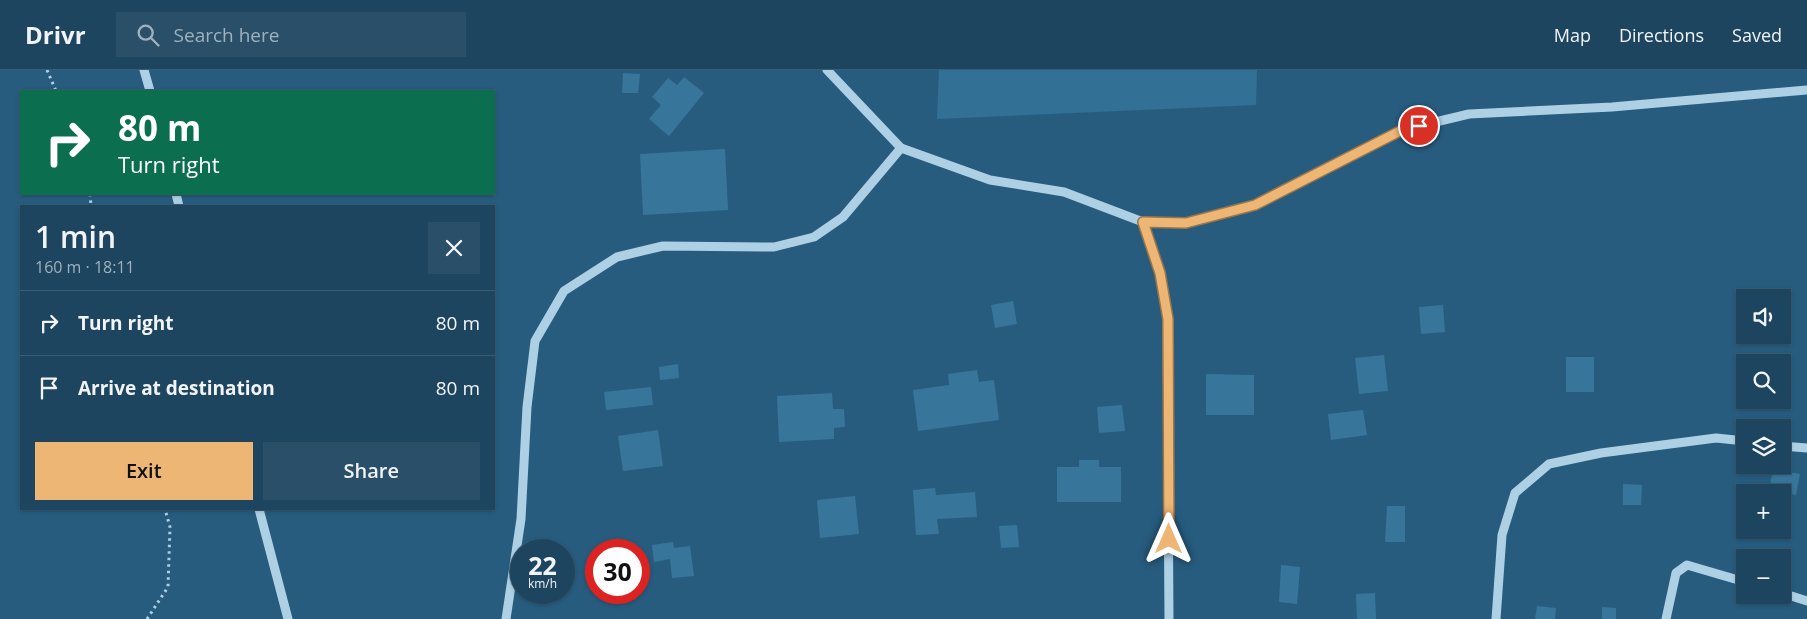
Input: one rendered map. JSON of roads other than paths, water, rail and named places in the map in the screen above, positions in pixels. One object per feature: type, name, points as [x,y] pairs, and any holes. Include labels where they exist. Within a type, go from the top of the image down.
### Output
[{"type":"street","points":[[144,70],[150,90]]},
{"type":"street","points":[[827,70],[901,148],[990,180],[1064,192],[1143,222],[1186,223],[1255,205],[1402,130],[1469,114],[1612,107],[1807,90]]},
{"type":"street","points":[[506,619],[521,519],[527,407],[535,341],[564,291],[617,257],[663,246],[774,247],[814,237],[843,216],[901,148]]},
{"type":"street","points":[[1143,222],[1160,273],[1168,319],[1169,619]]},
{"type":"street","points":[[1496,619],[1502,535],[1515,493],[1549,464],[1601,453],[1716,438],[1736,441]]},
{"type":"street","points":[[1791,447],[1807,448]]},
{"type":"street","points":[[259,510],[288,619]]},
{"type":"street","points":[[1666,619],[1676,573],[1681,567],[1687,565],[1736,579]]},
{"type":"street","points":[[1791,596],[1807,601]]}]
